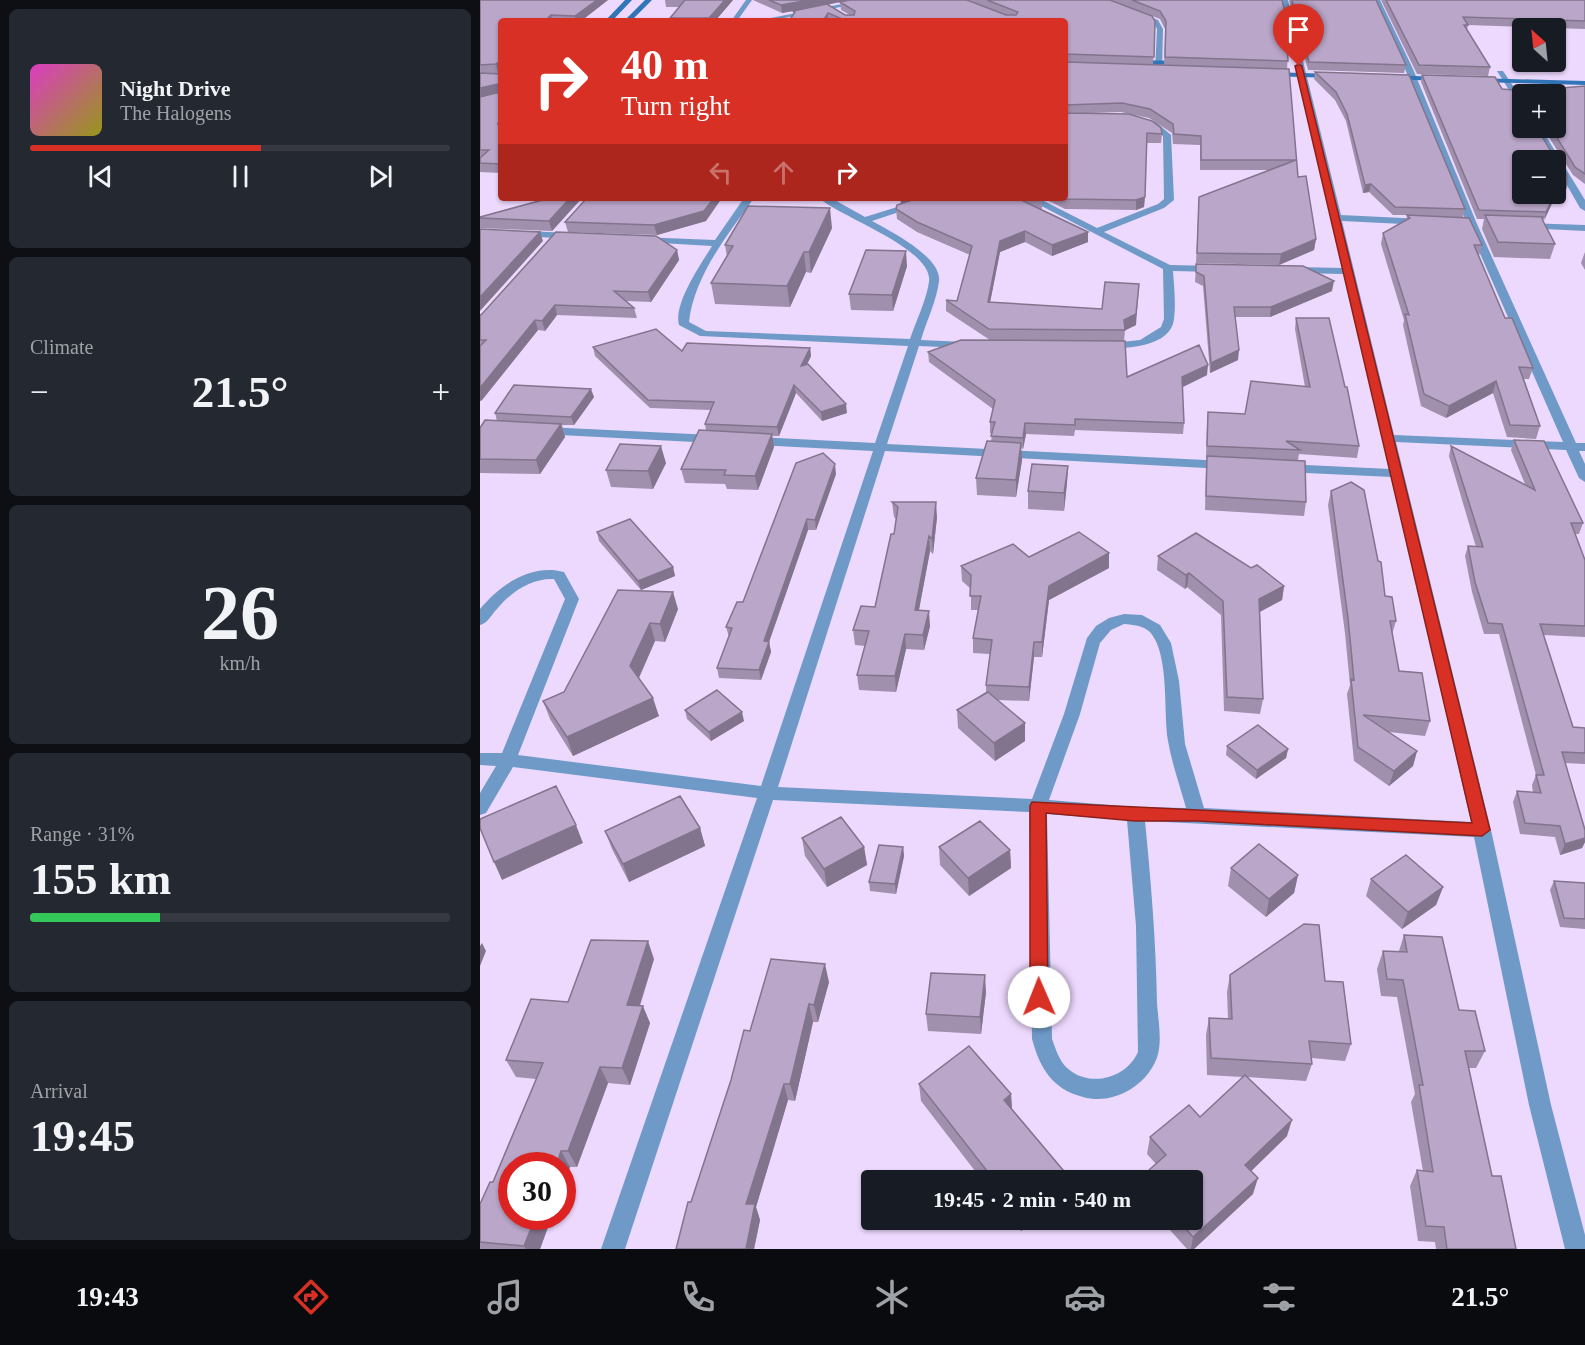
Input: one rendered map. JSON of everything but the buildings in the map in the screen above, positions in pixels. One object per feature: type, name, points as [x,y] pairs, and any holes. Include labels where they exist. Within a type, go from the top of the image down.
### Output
[{"type":"street","points":[[611,18],[629,0]]},
{"type":"street","points":[[630,18],[649,0]]},
{"type":"street","points":[[736,18],[749,0]]},
{"type":"street","points":[[776,18],[873,0]]},
{"type":"street","points":[[1099,0],[1156,21],[1160,28],[1159,67]]},
{"type":"street","points":[[1285,0],[1300,71],[1482,830],[1540,1106],[1577,1249]]},
{"type":"street","points":[[1377,0],[1411,74],[1472,224],[1578,447],[1585,478]]},
{"type":"street","points":[[831,9],[839,14]]},
{"type":"street","points":[[1264,65],[1346,76]]},
{"type":"street","points":[[1124,66],[1194,68]]},
{"type":"street","points":[[1266,74],[1332,67]]},
{"type":"street","points":[[1387,69],[1448,79]]},
{"type":"street","points":[[1379,77],[1443,70]]},
{"type":"street","points":[[1478,72],[1585,75]]},
{"type":"street","points":[[1500,73],[1512,90]]},
{"type":"street","points":[[1471,80],[1585,83]]},
{"type":"street","points":[[1097,231],[1161,206],[1169,200],[1167,135],[1153,124],[1134,120]]},
{"type":"street","points":[[1543,138],[1585,208]]},
{"type":"street","points":[[747,201],[718,243],[684,309],[683,323],[692,330],[704,334],[912,345],[982,345]]},
{"type":"street","points":[[613,1249],[767,793],[934,282],[933,272],[921,258],[864,220],[829,201]]},
{"type":"street","points":[[864,220],[926,201]]},
{"type":"street","points":[[1037,201],[1168,268],[1228,269]]},
{"type":"street","points":[[1335,218],[1438,222]]},
{"type":"street","points":[[1517,226],[1585,228]]},
{"type":"street","points":[[550,244],[561,232]]},
{"type":"street","points":[[513,234],[561,232],[580,236]]},
{"type":"street","points":[[626,238],[718,243]]},
{"type":"street","points":[[1088,346],[1143,343],[1166,329],[1169,319],[1168,268]]},
{"type":"street","points":[[1288,270],[1348,272]]},
{"type":"street","points":[[527,430],[1243,466]]},
{"type":"street","points":[[1388,438],[1578,447]]},
{"type":"street","points":[[1267,467],[1396,473]]},
{"type":"street","points":[[480,620],[488,608],[511,588],[536,576],[559,575],[572,599],[508,760],[480,808]]},
{"type":"street","points":[[1135,814],[1146,927],[1148,1052],[1145,1062],[1134,1077],[1110,1088],[1091,1088],[1062,1077],[1052,1065],[1041,1039],[1038,806],[1072,714],[1096,635],[1110,623],[1131,618],[1150,624],[1159,633],[1166,647],[1175,735],[1197,814]]},
{"type":"street","points":[[480,759],[508,760],[767,793],[1038,806],[1135,814],[1197,814],[1482,830]]},
{"type":"route","points":[[1039,997],[1038,806],[1135,814],[1197,814],[1482,830],[1299,66]]}]
